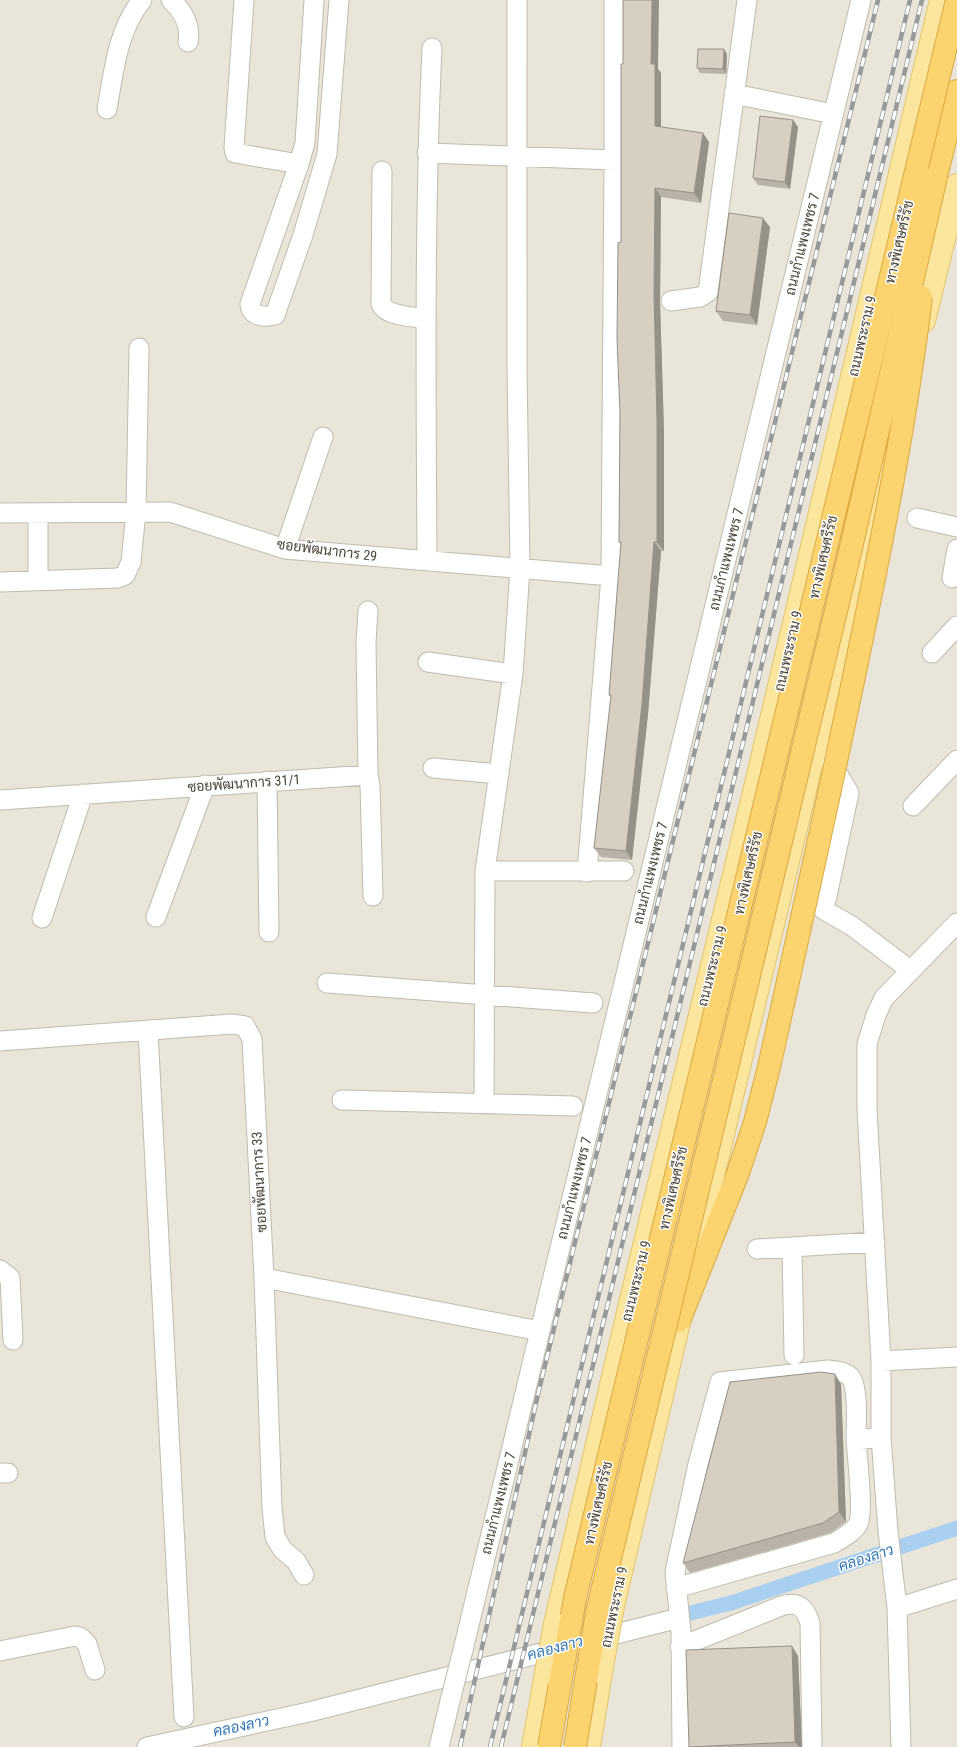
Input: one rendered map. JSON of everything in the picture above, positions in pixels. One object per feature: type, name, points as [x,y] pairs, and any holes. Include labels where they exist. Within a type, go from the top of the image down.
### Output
[{"type":"highway","name":"ทางพิเศษศรีรัช","points":[[549,1747],[575,1598],[956,0]]},
{"type":"highway","name":"ทางพิเศษศรีรัช","points":[[575,1747],[597,1613],[851,548],[957,91]]},
{"type":"highway","points":[[679,1321],[738,1173],[755,1122],[769,1067],[821,836],[876,568],[908,393],[936,177]]},
{"type":"main road","name":"ถนนพระราม 9","points":[[533,1747],[555,1624],[631,1300],[760,771],[940,0]]},
{"type":"main road","name":"ถนนพระราม 9","points":[[589,1747],[612,1611],[679,1321],[863,547],[938,266],[957,185]]},
{"type":"street","points":[[107,109],[118,48],[124,27],[142,0]]},
{"type":"street","points":[[171,0],[186,19],[190,32],[188,42]]},
{"type":"street","points":[[244,0],[234,148],[235,153],[299,164]]},
{"type":"street","points":[[314,0],[305,142],[299,164],[250,304],[250,309],[254,314],[268,317],[275,315],[303,235],[327,154],[339,0]]},
{"type":"street","points":[[484,1104],[485,872],[513,674],[520,568],[517,367],[517,0]]},
{"type":"street","points":[[587,872],[611,576],[614,0]]},
{"type":"street","points":[[671,301],[700,297],[708,292],[748,0]]},
{"type":"street","name":"ถนนกำแพงเพชร 7","points":[[439,1747],[861,0]]},
{"type":"street","points":[[427,560],[425,319],[427,153],[432,48]]},
{"type":"street","points":[[734,94],[833,114]]},
{"type":"street","points":[[427,153],[614,160]]},
{"type":"street","points":[[382,171],[381,304],[383,308],[392,312],[425,319]]},
{"type":"street","points":[[0,582],[38,579],[118,578],[125,575],[131,562],[136,512],[139,348]]},
{"type":"street","points":[[285,549],[323,437]]},
{"type":"street","name":"ซอยพัฒนาการ 29","points":[[0,513],[170,512],[285,549],[611,576]]},
{"type":"street","points":[[38,513],[38,579]]},
{"type":"street","points":[[917,518],[957,527]]},
{"type":"street","points":[[952,578],[957,549]]},
{"type":"street","points":[[368,611],[368,775],[370,785],[373,896]]},
{"type":"street","points":[[932,653],[957,626]]},
{"type":"street","points":[[428,662],[513,674]]},
{"type":"street","points":[[818,740],[849,793],[824,910],[852,926],[910,970]]},
{"type":"street","points":[[913,806],[957,760]]},
{"type":"street","points":[[433,768],[499,774]]},
{"type":"street","name":"ซอยพัฒนาการ 31/1","points":[[0,800],[368,775]]},
{"type":"street","points":[[267,781],[269,932]]},
{"type":"street","points":[[156,917],[205,786]]},
{"type":"street","points":[[42,918],[83,794]]},
{"type":"street","points":[[485,872],[624,871]]},
{"type":"street","points":[[901,1747],[897,1608],[888,1531],[881,1436],[881,1361],[868,1108],[867,1044],[876,1015],[884,998],[957,923]]},
{"type":"street","points":[[327,982],[593,1003]]},
{"type":"street","name":"ซอยพัฒนาการ 33","points":[[0,1041],[232,1024],[245,1026],[252,1039],[264,1278],[272,1508],[275,1537],[283,1550],[296,1561],[304,1575]]},
{"type":"street","points":[[148,1031],[184,1718]]},
{"type":"street","points":[[342,1100],[573,1106]]},
{"type":"street","points":[[757,1249],[875,1242]]},
{"type":"street","points":[[792,1247],[794,1355]]},
{"type":"street","points":[[0,1270],[10,1278],[13,1340]]},
{"type":"street","points":[[264,1278],[540,1330]]},
{"type":"street","points":[[881,1361],[957,1357]]},
{"type":"street","points":[[676,1594],[834,1543],[849,1534],[858,1523],[860,1509],[855,1390],[851,1378],[842,1372],[828,1370],[720,1382],[691,1495],[675,1572],[676,1594],[680,1632],[682,1747]]},
{"type":"street","points":[[856,1440],[881,1436]]},
{"type":"street","points":[[897,1608],[957,1588]]},
{"type":"street","points":[[147,1747],[680,1632],[781,1606],[795,1604],[807,1613],[810,1623],[812,1747]]},
{"type":"street","points":[[0,1651],[75,1636],[80,1637],[87,1644],[95,1670]]},
{"type":"shaded area","points":[[0,0],[957,0],[957,1747],[0,1747]]},
{"type":"building","points":[[623,0],[652,0],[651,64],[655,64],[655,126],[703,133],[694,193],[655,188],[654,293],[657,422],[657,542],[654,542],[642,704],[626,851],[594,848],[611,695],[609,695],[621,542],[619,542],[620,413],[617,338],[618,243],[621,242],[621,64],[623,64]]},
{"type":"building","points":[[698,49],[724,49],[723,69],[697,68]]},
{"type":"building","points":[[760,116],[793,120],[785,182],[753,178]]},
{"type":"building","points":[[729,213],[763,218],[750,315],[716,311]]},
{"type":"building","points":[[821,1372],[835,1374],[839,1512],[823,1523],[683,1563],[730,1382]]},
{"type":"building","points":[[792,1646],[795,1742],[689,1747],[686,1650]]},
{"type":"waterway","name":"คลองลาว","points":[[670,1618],[731,1603],[957,1528]]},
{"type":"railway","points":[[460,1747],[538,1394],[878,0]]},
{"type":"railway","points":[[490,1747],[910,0]]},
{"type":"railway","points":[[501,1747],[922,0]]}]
